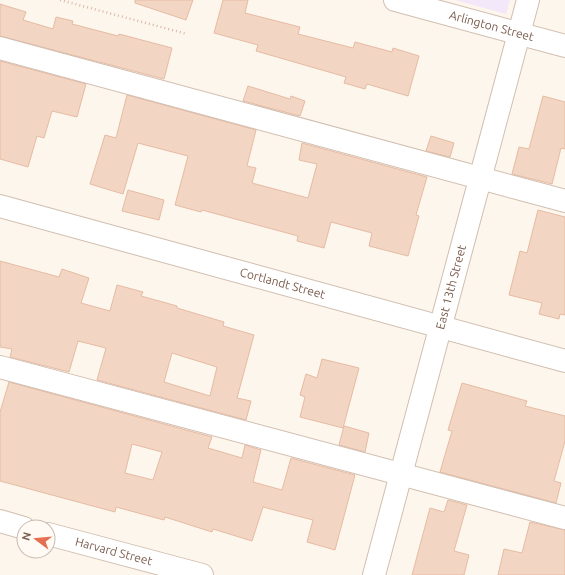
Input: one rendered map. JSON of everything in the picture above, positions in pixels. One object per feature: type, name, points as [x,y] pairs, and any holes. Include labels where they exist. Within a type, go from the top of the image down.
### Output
[{"type":"street","name":"Arlington Street","points":[[395,0],[565,46]]},
{"type":"street","name":"East 13th Street","points":[[374,575],[528,0]]},
{"type":"street","points":[[0,48],[565,201]]},
{"type":"street","name":"Cortlandt Street","points":[[0,206],[565,361]]},
{"type":"street","points":[[0,367],[565,518]]},
{"type":"street","points":[[0,522],[16,526]]},
{"type":"street","name":"Harvard Street","points":[[56,536],[202,575]]},
{"type":"path","points":[[60,0],[187,34]]},
{"type":"shaded area","points":[[455,0],[510,0],[506,14]]},
{"type":"building","points":[[135,0],[193,0],[186,20],[135,3]]},
{"type":"building","points":[[223,0],[248,0],[245,13],[300,27],[298,34],[353,48],[355,42],[392,52],[393,48],[419,56],[408,96],[367,84],[365,89],[344,83],[346,77],[256,51],[258,45],[214,33]]},
{"type":"building","points":[[0,4],[26,12],[23,20],[53,29],[56,17],[73,21],[72,24],[118,36],[119,34],[172,48],[164,79],[0,36]]},
{"type":"building","points":[[0,61],[86,84],[77,117],[52,111],[44,138],[37,136],[28,167],[0,159]]},
{"type":"building","points":[[248,86],[290,99],[291,96],[305,101],[300,116],[243,101]]},
{"type":"building","points":[[127,95],[256,130],[247,166],[256,168],[252,183],[308,198],[317,164],[299,160],[302,143],[427,177],[416,215],[419,216],[408,256],[369,246],[372,233],[331,222],[324,248],[297,241],[298,236],[202,210],[201,212],[175,205],[188,156],[138,143],[123,194],[90,184],[105,135],[116,138]]},
{"type":"building","points":[[543,96],[565,102],[565,149],[561,148],[552,184],[512,174],[519,147],[529,149]]},
{"type":"building","points":[[431,136],[454,143],[450,157],[426,151]]},
{"type":"building","points":[[128,190],[164,200],[159,220],[122,211]]},
{"type":"building","points":[[538,210],[565,217],[565,315],[560,314],[559,319],[539,314],[542,303],[509,295],[520,251],[527,253]]},
{"type":"building","points":[[0,261],[59,277],[62,269],[89,278],[81,303],[110,311],[117,285],[143,292],[141,296],[177,306],[177,308],[224,322],[223,326],[254,335],[237,398],[251,401],[246,420],[97,380],[106,348],[78,341],[69,372],[10,357],[12,349],[0,347]],"holes":[[[172,353],[217,367],[210,396],[164,382]]]},
{"type":"building","points":[[322,359],[359,368],[343,428],[300,417],[305,397],[300,395],[306,374],[317,378]]},
{"type":"building","points":[[9,382],[212,437],[208,448],[242,458],[245,445],[261,450],[253,482],[282,490],[291,458],[355,475],[335,550],[307,542],[313,520],[263,507],[252,541],[213,529],[212,532],[165,517],[164,520],[116,507],[115,512],[0,481],[0,412]],"holes":[[[132,444],[162,452],[153,480],[125,473]]]},
{"type":"building","points":[[462,383],[527,401],[525,406],[565,416],[565,441],[554,481],[561,483],[556,503],[440,472],[452,431],[448,430]]},
{"type":"building","points":[[344,426],[369,433],[365,452],[339,445]]},
{"type":"building","points":[[448,500],[467,505],[454,551],[469,555],[464,575],[412,575],[430,508],[444,512]]},
{"type":"building","points":[[530,522],[565,530],[565,575],[498,575],[504,549],[522,553]]}]
